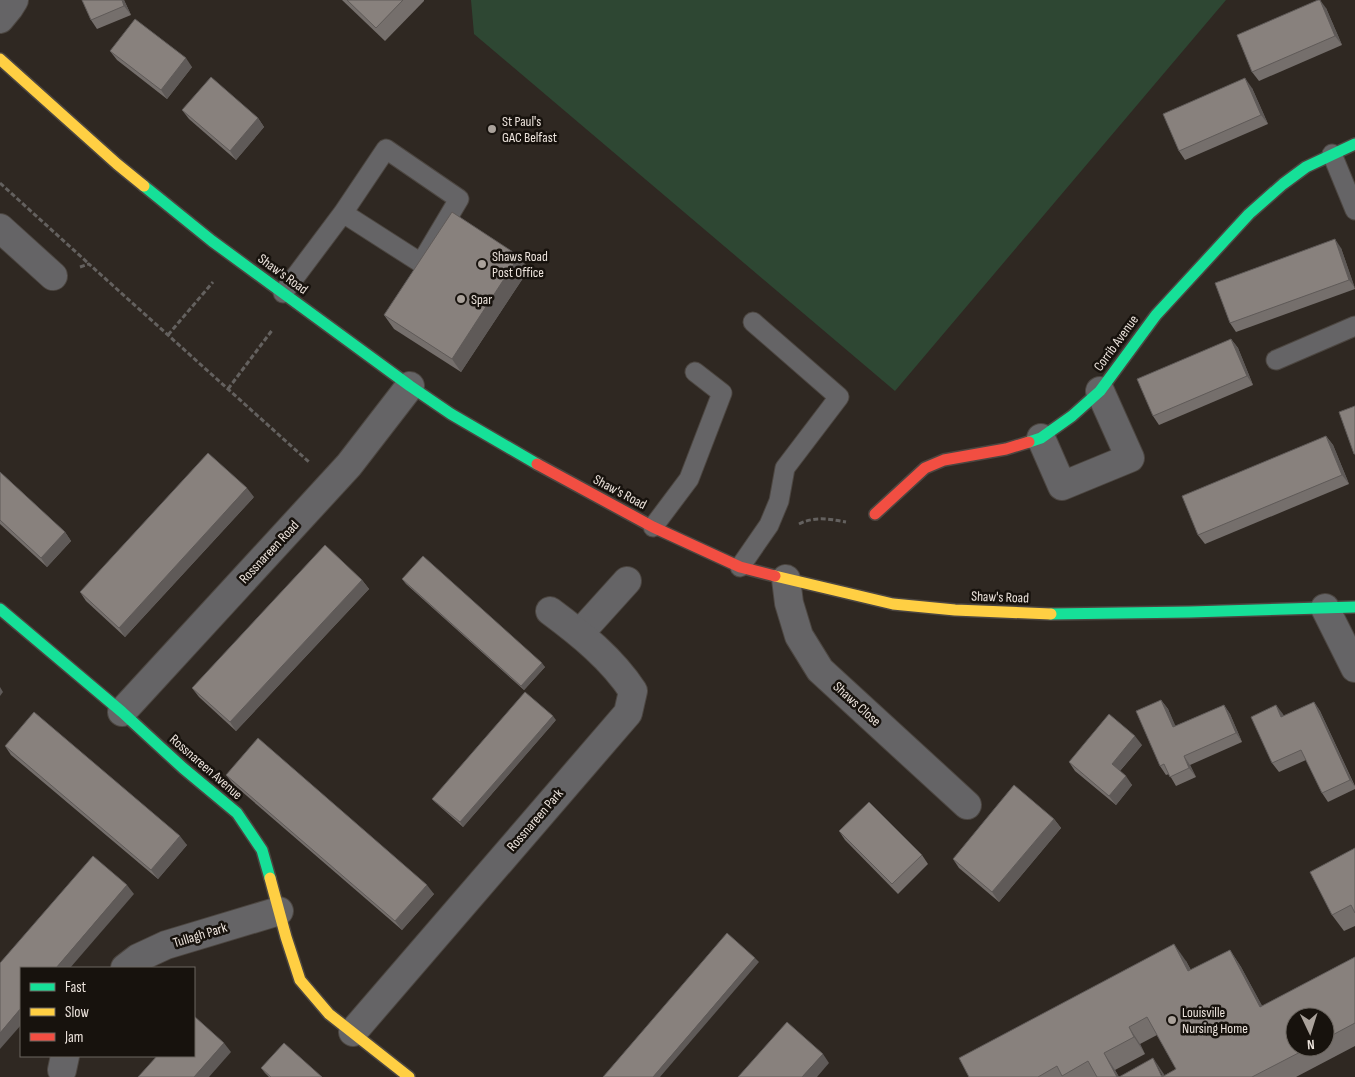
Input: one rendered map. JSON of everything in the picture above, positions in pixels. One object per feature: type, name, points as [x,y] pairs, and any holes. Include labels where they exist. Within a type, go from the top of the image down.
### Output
[{"type":"street","points":[[0,19],[14,0]]},
{"type":"street","name":"Shaw's Road","points":[[0,59],[124,170],[212,241],[410,386],[451,414],[535,464],[654,527],[740,567],[893,604],[955,610],[1035,614],[1190,612],[1355,606]]},
{"type":"street","name":"Corrib Avenue","points":[[875,514],[925,468],[944,460],[1006,449],[1041,438],[1072,416],[1100,391],[1156,315],[1249,214],[1283,184],[1306,167],[1355,144]]},
{"type":"street","points":[[0,228],[53,276]]},
{"type":"street","name":"Rossnareen Road","points":[[122,712],[349,465],[410,386]]},
{"type":"street","points":[[1041,438],[1062,486],[1130,458],[1100,391]]},
{"type":"street","name":"Shaws Close","points":[[786,579],[789,603],[799,636],[820,670],[967,805]]},
{"type":"street","points":[[580,633],[627,581]]},
{"type":"street","points":[[1325,608],[1355,668]]},
{"type":"street","name":"Rossnareen Avenue","points":[[0,610],[122,712],[183,768],[237,813],[262,850],[300,980],[330,1014],[409,1077]]},
{"type":"street","name":"Rossnareen Park","points":[[352,1032],[628,713],[633,691],[623,676],[580,633],[550,611]]},
{"type":"street","name":"Tullagh Park","points":[[126,967],[138,958],[166,945],[279,911]]},
{"type":"lane","points":[[283,293],[343,213],[386,149],[459,199],[422,264],[343,213]]},
{"type":"lane","points":[[1332,154],[1355,210]]},
{"type":"lane","points":[[740,567],[769,525],[779,500],[785,468],[839,397],[753,322]]},
{"type":"lane","points":[[1276,360],[1355,326]]},
{"type":"lane","points":[[654,527],[689,479],[722,392],[695,372]]},
{"type":"path","points":[[0,183],[332,483]]},
{"type":"path","points":[[53,276],[89,264]]},
{"type":"path","points":[[168,335],[213,282]]},
{"type":"path","points":[[228,388],[273,328]]},
{"type":"path","points":[[796,526],[804,521],[818,518],[862,525],[875,514]]},
{"type":"green space","points":[[471,0],[1226,0],[895,391],[474,34]]},
{"type":"building","points":[[82,0],[122,0],[124,6],[91,20]]},
{"type":"building","points":[[347,0],[403,0],[376,28]]},
{"type":"building","points":[[1320,0],[1335,36],[1252,72],[1237,35]]},
{"type":"building","points":[[135,19],[186,58],[161,90],[110,51]]},
{"type":"building","points":[[211,77],[258,118],[230,151],[182,110]]},
{"type":"building","points":[[1245,78],[1261,115],[1179,151],[1163,114]]},
{"type":"building","name":"Spar","points":[[452,212],[519,256],[452,359],[384,315]]},
{"type":"building","points":[[1335,239],[1349,280],[1230,323],[1215,283]]},
{"type":"building","points":[[1231,339],[1247,376],[1153,416],[1137,379]]},
{"type":"building","points":[[1355,406],[1355,454],[1354,454],[1339,412]]},
{"type":"building","points":[[1326,436],[1342,475],[1198,535],[1182,496]]},
{"type":"building","points":[[208,453],[247,488],[119,628],[80,592]]},
{"type":"building","points":[[0,472],[65,532],[41,558],[0,520]]},
{"type":"building","points":[[325,545],[362,580],[230,722],[192,688]]},
{"type":"building","points":[[423,556],[542,663],[521,686],[402,579]]},
{"type":"building","points":[[525,692],[553,716],[460,822],[432,799]]},
{"type":"building","points":[[1161,700],[1173,727],[1224,705],[1236,733],[1184,756],[1189,768],[1170,777],[1164,764],[1160,766],[1136,711]]},
{"type":"building","points":[[1314,702],[1350,780],[1322,793],[1301,750],[1272,763],[1251,717],[1276,705],[1281,717]]},
{"type":"building","points":[[34,712],[180,836],[151,870],[5,746]]},
{"type":"building","points":[[1109,714],[1135,736],[1112,764],[1126,776],[1109,796],[1069,762]]},
{"type":"building","points":[[258,738],[427,885],[395,921],[226,775]]},
{"type":"building","points":[[1014,785],[1054,819],[992,892],[953,859]]},
{"type":"building","points":[[869,802],[922,855],[892,884],[839,831]]},
{"type":"building","points":[[1355,848],[1355,913],[1351,905],[1332,915],[1310,872]]},
{"type":"building","points":[[93,856],[127,885],[57,967],[20,967],[20,1009],[0,1033],[0,963]]},
{"type":"building","points":[[727,933],[755,958],[653,1077],[603,1077]]},
{"type":"building","name":"Louisville Nursing Home","points":[[1174,944],[1188,971],[1230,950],[1260,1007],[1355,957],[1355,1023],[1335,1034],[1335,1007],[1285,1007],[1285,1057],[1291,1057],[1252,1077],[1162,1077],[1176,1069],[1147,1017],[1129,1027],[1134,1037],[1104,1053],[1117,1077],[1097,1077],[1088,1061],[1062,1076],[1057,1066],[1038,1077],[969,1077],[959,1058]]},
{"type":"building","points":[[195,1017],[224,1043],[194,1077],[138,1077],[156,1057],[195,1057]]},
{"type":"building","points":[[787,1022],[823,1054],[802,1077],[738,1077]]},
{"type":"building","points":[[284,1043],[322,1077],[271,1077],[261,1068]]},
{"type":"building","points":[[1153,1058],[1162,1077],[1119,1077]]},
{"type":"traffic: fast","points":[[1029,442],[1041,438],[1072,416],[1100,391],[1156,315],[1249,214],[1283,184],[1306,167],[1355,144]]},
{"type":"traffic: fast","points":[[144,186],[212,241],[410,386],[451,414],[537,464]]},
{"type":"traffic: fast","points":[[1051,614],[1355,607]]},
{"type":"traffic: fast","points":[[0,609],[122,712],[183,768],[237,813],[262,850],[270,878]]},
{"type":"traffic: slow","points":[[0,59],[144,186]]},
{"type":"traffic: slow","points":[[775,576],[893,604],[955,610],[1051,614]]},
{"type":"traffic: slow","points":[[270,878],[300,980],[329,1014],[409,1077]]},
{"type":"traffic: jam","points":[[875,514],[925,468],[944,460],[1006,449],[1029,442]]},
{"type":"traffic: jam","points":[[537,464],[653,527],[740,567],[775,576]]},
{"type":"place","name":"St Paul's GAC Belfast","points":[[492,129]]},
{"type":"place","name":"Shaws Road Post Office","points":[[482,264]]},
{"type":"place","name":"Spar","points":[[461,299]]},
{"type":"place","name":"Louisville Nursing Home","points":[[1172,1020]]}]
